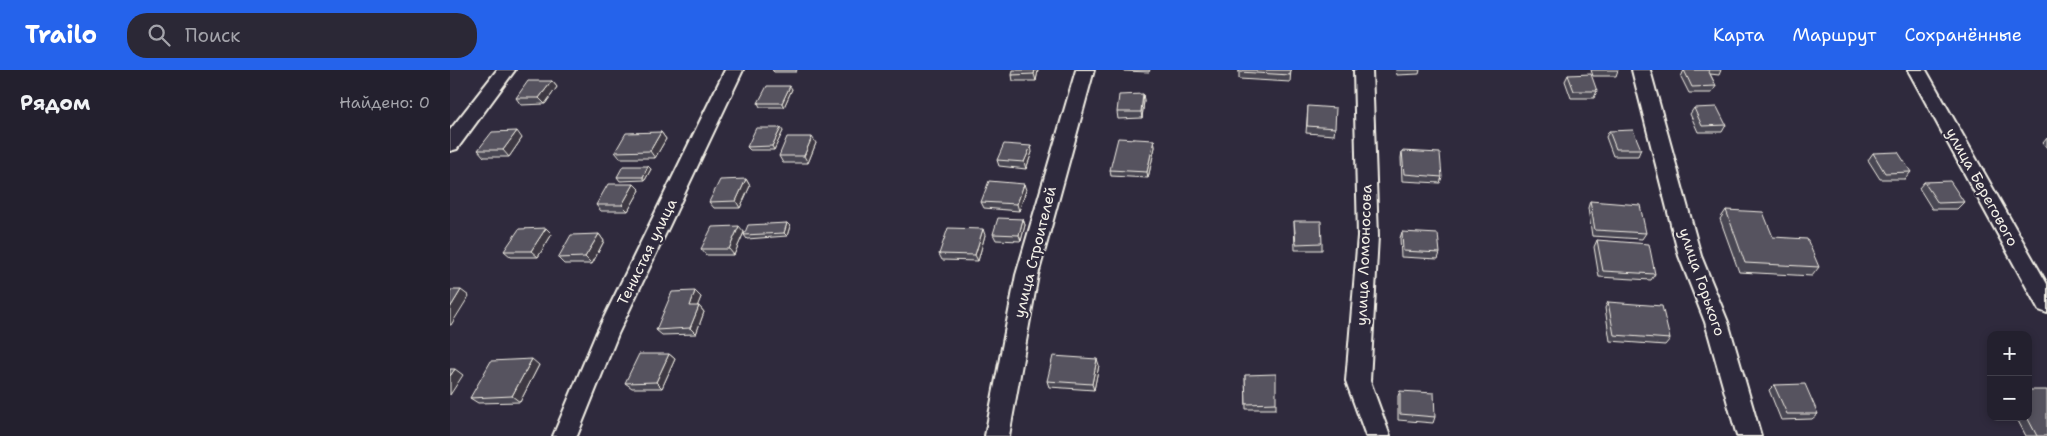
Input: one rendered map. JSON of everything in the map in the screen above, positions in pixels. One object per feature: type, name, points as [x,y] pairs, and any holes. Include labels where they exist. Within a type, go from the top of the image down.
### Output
[{"type":"street","points":[[450,144],[506,70]]},
{"type":"street","name":"Тенистая улица","points":[[565,436],[607,334],[734,70]]},
{"type":"street","name":"улица Строителей","points":[[997,436],[1027,275],[1085,70]]},
{"type":"street","name":"улица Ломоносова","points":[[1364,70],[1368,236],[1358,381],[1378,436]]},
{"type":"street","name":"улица Горького","points":[[1642,70],[1690,256],[1703,282],[1718,324],[1749,436]]},
{"type":"street","name":"улица Берегового","points":[[1917,70],[2047,304]]},
{"type":"building","points":[[1013,70],[1035,70],[1034,74],[1012,75]]},
{"type":"building","points":[[1239,70],[1291,70],[1290,75],[1239,72]]},
{"type":"building","points":[[1684,70],[1708,70],[1716,86],[1692,87]]},
{"type":"building","points":[[1591,74],[1597,91],[1574,91],[1568,75]]},
{"type":"building","points":[[528,81],[552,81],[539,98],[516,98]]},
{"type":"building","points":[[767,86],[790,86],[782,103],[758,103]]},
{"type":"building","points":[[1143,94],[1141,112],[1117,112],[1119,95]]},
{"type":"building","points":[[1308,106],[1336,108],[1335,128],[1307,126]]},
{"type":"building","points":[[1717,107],[1726,125],[1702,126],[1694,108]]},
{"type":"building","points":[[756,128],[781,128],[772,146],[747,147]]},
{"type":"building","points":[[1633,130],[1641,149],[1616,149],[1609,131]]},
{"type":"building","points":[[517,131],[503,150],[478,150],[492,132]]},
{"type":"building","points":[[661,132],[650,151],[615,152],[626,133]]},
{"type":"building","points":[[787,137],[812,137],[804,156],[779,156]]},
{"type":"building","points":[[1118,138],[1154,140],[1147,172],[1110,170]]},
{"type":"building","points":[[1004,144],[1031,146],[1024,162],[997,160]]},
{"type":"building","points":[[1402,151],[1440,153],[1442,177],[1404,174]]},
{"type":"building","points":[[1898,152],[1911,172],[1885,173],[1873,153]]},
{"type":"building","points":[[623,166],[648,166],[643,177],[617,177]]},
{"type":"building","points":[[746,179],[736,201],[709,202],[720,180]]},
{"type":"building","points":[[989,181],[1024,184],[1017,204],[981,202]]},
{"type":"building","points":[[1950,181],[1964,202],[1938,203],[1924,182]]},
{"type":"building","points":[[608,184],[634,184],[622,205],[596,205]]},
{"type":"building","points":[[1590,201],[1640,205],[1646,233],[1595,230]]},
{"type":"building","points":[[1726,210],[1763,212],[1773,237],[1807,239],[1819,267],[1745,263]]},
{"type":"building","points":[[998,218],[1023,219],[1019,235],[993,234]]},
{"type":"building","points":[[1294,221],[1321,221],[1322,243],[1296,244]]},
{"type":"building","points":[[787,223],[784,233],[744,235],[748,225]]},
{"type":"building","points":[[739,226],[729,249],[701,249],[712,227]]},
{"type":"building","points":[[546,228],[531,251],[504,251],[519,229]]},
{"type":"building","points":[[948,228],[983,229],[975,255],[939,254]]},
{"type":"building","points":[[1402,232],[1438,234],[1440,253],[1403,251]]},
{"type":"building","points":[[599,234],[585,257],[558,258],[571,235]]},
{"type":"building","points":[[1597,240],[1649,244],[1655,274],[1603,271]]},
{"type":"building","points":[[450,290],[461,290],[450,308]]},
{"type":"building","points":[[695,291],[690,306],[699,306],[690,328],[656,330],[672,292]]},
{"type":"building","points":[[1608,302],[1662,306],[1670,339],[1614,335]]},
{"type":"building","points":[[639,354],[669,354],[656,382],[625,383]]},
{"type":"building","points":[[1053,356],[1097,359],[1092,384],[1047,381]]},
{"type":"building","points":[[532,359],[512,396],[470,398],[491,361]]},
{"type":"building","points":[[450,369],[455,369],[450,376]]},
{"type":"building","points":[[1276,374],[1276,403],[1246,404],[1245,375]]},
{"type":"building","points":[[1805,384],[1818,414],[1787,414],[1774,385]]},
{"type":"building","points":[[2032,390],[2047,390],[2047,436],[2037,436],[2029,421],[2032,421]]},
{"type":"building","points":[[1400,391],[1434,393],[1435,417],[1400,414]]}]
